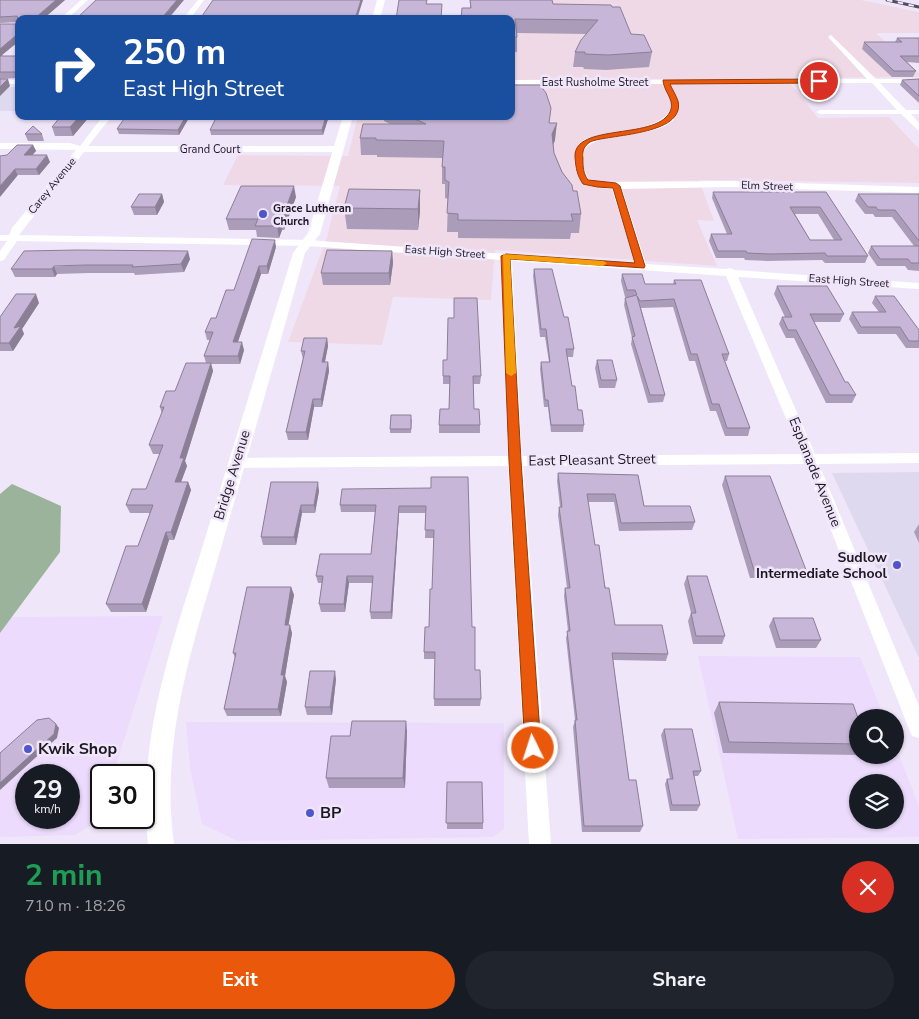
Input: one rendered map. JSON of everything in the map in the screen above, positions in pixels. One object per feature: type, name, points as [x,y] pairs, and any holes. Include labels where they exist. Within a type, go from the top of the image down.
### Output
[{"type":"street","points":[[68,15],[85,0]]},
{"type":"street","points":[[189,15],[200,0]]},
{"type":"street","points":[[377,15],[381,0]]},
{"type":"street","points":[[831,37],[919,128]]},
{"type":"street","name":"East Rusholme Street","points":[[515,82],[919,81]]},
{"type":"street","points":[[0,82],[15,82]]},
{"type":"street","name":"Elm Street","points":[[666,82],[675,102],[674,112],[667,119],[655,126],[637,132],[589,140],[581,146],[578,154],[580,174],[586,182],[597,185],[616,186],[648,183],[919,190]]},
{"type":"street","points":[[820,112],[919,112]]},
{"type":"street","name":"Carey Avenue","points":[[0,258],[10,246],[16,230],[105,120]]},
{"type":"street","name":"Bridge Avenue","points":[[161,844],[159,830],[159,766],[160,734],[165,708],[235,463],[299,253],[314,234],[347,120]]},
{"type":"street","name":"Grand Court","points":[[0,146],[70,146],[83,149],[338,149]]},
{"type":"street","name":"Grand Court","points":[[0,154],[65,154],[83,149]]},
{"type":"street","points":[[616,186],[641,266]]},
{"type":"street","name":"East High Street","points":[[0,238],[307,243],[730,271],[919,286]]},
{"type":"street","points":[[506,256],[515,461],[540,844]]},
{"type":"street","name":"Esplanade Avenue","points":[[730,271],[810,459],[919,729]]},
{"type":"street","name":"East Pleasant Street","points":[[235,463],[919,458]]},
{"type":"shaded area","points":[[548,0],[861,0],[919,12],[919,33],[876,33],[919,73],[919,77],[786,78],[818,118],[889,117],[919,149],[919,183],[699,180],[714,221],[697,220],[717,266],[495,250],[491,300],[393,297],[382,345],[288,342],[327,237],[340,186],[223,185],[238,155],[348,156],[357,120],[515,120],[515,17]]},
{"type":"shaded area","points":[[0,87],[15,87],[15,111],[0,111]]},
{"type":"shaded area","name":"Sudlow Intermediate School","points":[[919,472],[919,658],[832,473]]},
{"type":"shaded area","points":[[163,616],[116,764],[90,764],[90,826],[75,835],[0,837],[0,617]]},
{"type":"shaded area","points":[[698,656],[860,657],[881,709],[849,709],[849,764],[902,764],[919,806],[919,837],[738,839]]},
{"type":"shaded area","points":[[186,722],[504,723],[504,829],[493,837],[238,841],[202,824],[190,768]]},
{"type":"green space","points":[[12,484],[61,506],[60,552],[0,633],[0,494]]},
{"type":"building","points":[[0,0],[56,0],[39,15],[0,17]]},
{"type":"building","points":[[96,0],[177,0],[164,15],[80,15]]},
{"type":"building","points":[[213,0],[361,0],[356,15],[203,15]]},
{"type":"building","points":[[399,0],[427,0],[426,4],[442,4],[441,15],[397,15]]},
{"type":"building","points":[[470,0],[552,0],[553,4],[611,5],[612,7],[620,7],[631,34],[644,35],[652,52],[608,55],[575,52],[581,40],[598,20],[515,19],[515,15],[461,15],[462,8],[471,8]]},
{"type":"building","points":[[515,19],[517,37],[515,37]]},
{"type":"building","points":[[0,24],[15,24],[15,36],[0,49]]},
{"type":"building","points":[[897,38],[919,38],[919,56],[900,56],[916,71],[894,71],[864,42],[902,42]]},
{"type":"building","points":[[0,56],[15,56],[15,72],[0,72]]},
{"type":"building","points":[[0,79],[8,79],[0,87]]},
{"type":"building","points":[[919,79],[919,96],[902,80]]},
{"type":"building","points":[[515,85],[540,85],[546,93],[551,108],[549,123],[557,123],[552,134],[554,153],[562,172],[572,185],[573,191],[577,191],[581,214],[571,214],[573,221],[458,220],[458,214],[447,213],[449,182],[445,180],[445,167],[442,167],[444,141],[360,138],[363,124],[426,124],[417,120],[515,120]]},
{"type":"building","points":[[58,120],[76,120],[70,127],[52,127]]},
{"type":"building","points":[[123,120],[184,120],[178,130],[117,129]]},
{"type":"building","points":[[215,120],[325,120],[322,130],[210,130]]},
{"type":"building","points":[[33,126],[42,134],[25,134]]},
{"type":"building","points":[[17,145],[33,145],[24,155],[47,155],[36,169],[15,169],[0,186],[0,156],[7,155]]},
{"type":"building","name":"Grace Lutheran Church","points":[[241,186],[294,186],[282,219],[280,219],[277,226],[255,226],[258,219],[226,219]]},
{"type":"building","points":[[349,189],[420,190],[418,209],[344,208]]},
{"type":"building","points":[[713,192],[826,192],[868,256],[827,256],[825,253],[770,254],[747,253],[746,251],[718,251],[711,234],[732,234]],"holes":[[[790,207],[820,207],[842,240],[810,240]]]},
{"type":"building","points":[[139,194],[162,194],[155,207],[131,207]]},
{"type":"building","points":[[858,194],[919,194],[919,241],[895,210],[878,210],[876,207],[868,207]]},
{"type":"building","points":[[252,239],[275,240],[267,266],[259,266],[233,342],[242,342],[238,356],[204,356],[213,332],[205,332],[211,318],[216,318],[226,290],[234,290]]},
{"type":"building","points":[[871,246],[919,246],[919,263],[911,263],[908,259],[880,259]]},
{"type":"building","points":[[327,250],[392,251],[389,273],[321,273]]},
{"type":"building","points":[[24,251],[188,251],[181,264],[132,267],[133,265],[86,265],[54,266],[52,269],[11,269]]},
{"type":"building","points":[[534,269],[552,269],[564,317],[568,317],[574,349],[566,349],[572,386],[575,386],[578,410],[582,410],[584,425],[551,425],[548,400],[545,400],[541,362],[550,362],[546,329],[541,329]]},
{"type":"building","points":[[622,274],[642,274],[645,284],[676,284],[674,280],[701,280],[729,354],[722,354],[750,428],[727,428],[719,404],[712,404],[697,354],[691,354],[674,299],[640,301],[637,296],[665,395],[650,395],[632,337],[635,336],[625,298],[637,295],[635,290],[627,290]]},
{"type":"building","points":[[777,286],[827,286],[844,314],[810,314],[845,382],[848,382],[856,395],[830,395],[796,330],[788,330],[782,317],[792,317]]},
{"type":"building","points":[[16,294],[36,294],[14,328],[21,326],[9,343],[0,343],[0,317]]},
{"type":"building","points":[[875,296],[894,296],[919,330],[919,341],[909,341],[900,327],[861,327],[852,312],[886,312]]},
{"type":"building","points":[[454,298],[477,298],[481,376],[473,376],[474,409],[479,409],[480,425],[439,425],[440,409],[449,409],[450,376],[443,376],[443,360],[447,360],[448,318],[454,318]]},
{"type":"building","points":[[304,338],[327,338],[322,362],[328,362],[321,399],[313,399],[306,432],[286,432],[305,351],[301,351]]},
{"type":"building","points":[[597,360],[612,360],[617,380],[601,380]]},
{"type":"building","points":[[186,363],[211,363],[180,458],[184,458],[175,482],[188,482],[171,532],[166,532],[142,604],[106,604],[126,546],[138,546],[153,505],[126,505],[132,489],[146,489],[163,445],[149,445],[164,407],[160,407],[166,391],[175,391]]},
{"type":"building","points":[[391,415],[411,415],[411,429],[390,429]]},
{"type":"building","points":[[558,473],[638,475],[644,506],[690,506],[695,522],[621,523],[615,494],[587,494],[595,545],[599,545],[605,588],[609,588],[615,625],[662,625],[668,654],[612,653],[629,780],[636,780],[643,826],[584,826],[575,720],[577,720],[567,631],[570,631],[565,588],[570,588],[559,507],[562,507]]},
{"type":"building","points":[[725,476],[770,476],[806,570],[754,570]]},
{"type":"building","points":[[431,477],[468,477],[472,627],[475,627],[475,670],[480,670],[481,699],[434,699],[435,652],[424,652],[425,627],[429,627],[434,530],[425,530],[426,506],[399,506],[391,612],[370,612],[373,576],[347,576],[344,604],[319,604],[323,576],[316,576],[320,554],[371,554],[376,505],[340,505],[342,489],[431,488]]},
{"type":"building","points":[[271,482],[318,482],[314,505],[301,505],[294,537],[261,537]]},
{"type":"building","points":[[687,576],[707,576],[725,636],[696,636],[691,613],[696,613]]},
{"type":"building","points":[[247,587],[291,587],[285,625],[290,625],[281,675],[284,675],[278,709],[224,709],[236,653],[233,653]]},
{"type":"building","points":[[773,618],[813,618],[821,640],[780,640]]},
{"type":"building","points":[[310,671],[335,671],[330,707],[305,707]]},
{"type":"building","points":[[719,702],[853,704],[855,709],[849,709],[849,744],[729,742]]},
{"type":"building","name":"Kwik Shop","points":[[49,718],[56,724],[54,734],[21,764],[15,764],[15,769],[0,783],[0,753],[37,720]]},
{"type":"building","points":[[352,721],[406,721],[403,778],[326,778],[331,736],[350,736]]},
{"type":"building","points":[[664,729],[692,729],[701,771],[693,771],[700,805],[672,805],[667,779],[673,779]]},
{"type":"building","points":[[447,782],[482,782],[483,823],[446,823]]},
{"type":"railway","points":[[887,0],[919,7]]},
{"type":"slow traffic","points":[[511,373],[506,256],[603,263]]},
{"type":"place","name":"Grace Lutheran Church","points":[[263,214]]},
{"type":"place","name":"Sudlow Intermediate School","points":[[897,565]]},
{"type":"place","name":"Kwik Shop","points":[[28,749]]},
{"type":"place","name":"BP","points":[[310,813]]},
{"type":"route","points":[[533,748],[515,461],[506,256],[641,266],[616,186],[597,185],[586,182],[580,174],[578,154],[581,146],[589,140],[637,132],[655,126],[667,119],[674,112],[675,102],[666,82],[819,81]]}]
